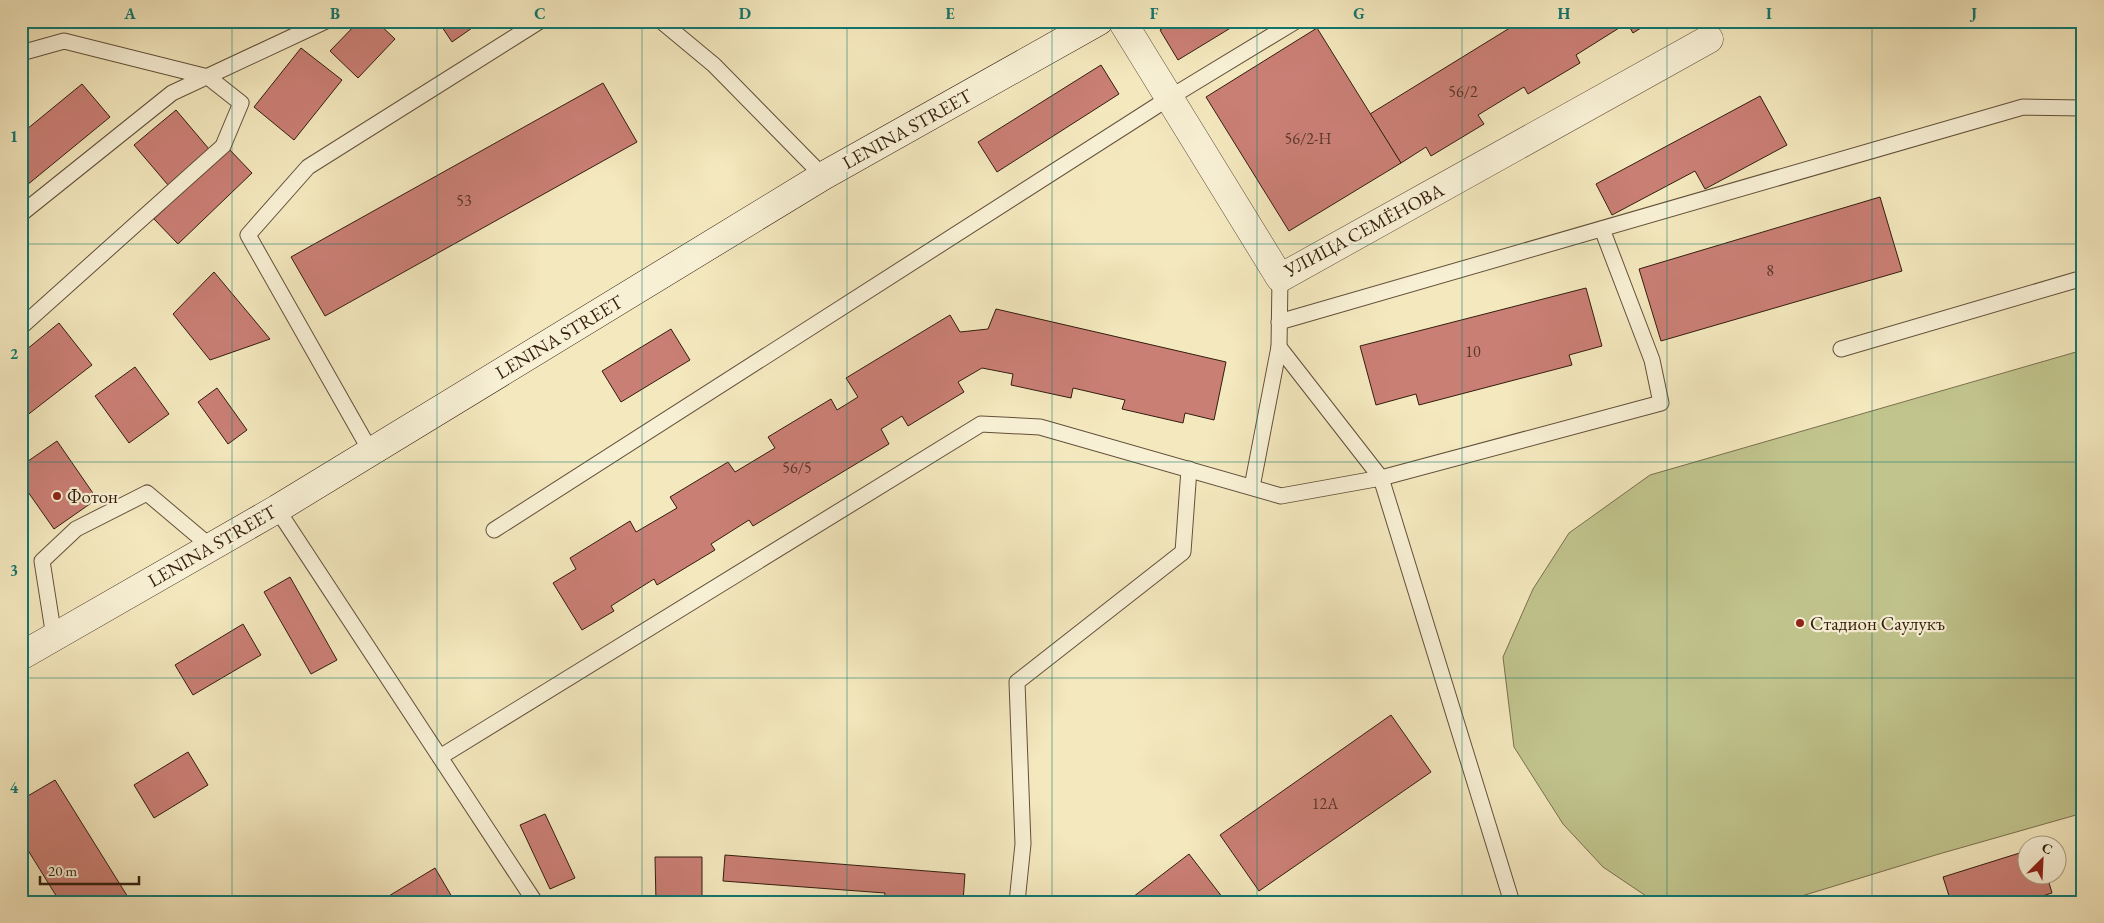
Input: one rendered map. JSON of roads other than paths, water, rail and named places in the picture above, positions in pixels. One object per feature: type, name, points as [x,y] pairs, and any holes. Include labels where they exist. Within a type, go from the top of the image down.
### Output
[{"type":"main road","name":"LENINA STREET","points":[[21,656],[277,509],[823,176],[1099,21]]},
{"type":"main road","name":"УЛИЦА СЕМЁНОВА","points":[[1122,21],[1280,278],[1709,39]]},
{"type":"lane","points":[[21,214],[172,93],[326,21]]},
{"type":"lane","points":[[371,452],[248,235],[308,167],[540,21]]},
{"type":"lane","points":[[661,21],[714,65],[823,176]]},
{"type":"lane","points":[[494,530],[1169,98],[1296,21]]},
{"type":"lane","points":[[21,53],[64,41],[208,77],[241,103],[223,146],[21,327]]},
{"type":"lane","points":[[1279,322],[2023,107],[2083,108]]},
{"type":"lane","points":[[440,757],[981,424],[1040,426],[1281,496],[1381,478],[1661,403],[1652,360],[1602,229]]},
{"type":"lane","points":[[1252,487],[1279,347],[1280,278]]},
{"type":"lane","points":[[1841,350],[2083,278]]},
{"type":"lane","points":[[1279,347],[1381,478],[1510,896],[1509,902]]},
{"type":"lane","points":[[1017,902],[1023,844],[1017,682],[1183,552],[1189,470]]},
{"type":"lane","points":[[54,637],[42,561],[76,529],[147,493],[211,548]]},
{"type":"lane","points":[[277,509],[535,902]]},
{"type":"place","name":"Фотон","points":[[57,496]]},
{"type":"place","name":"Стадион Саулукъ","points":[[1800,623]]}]
